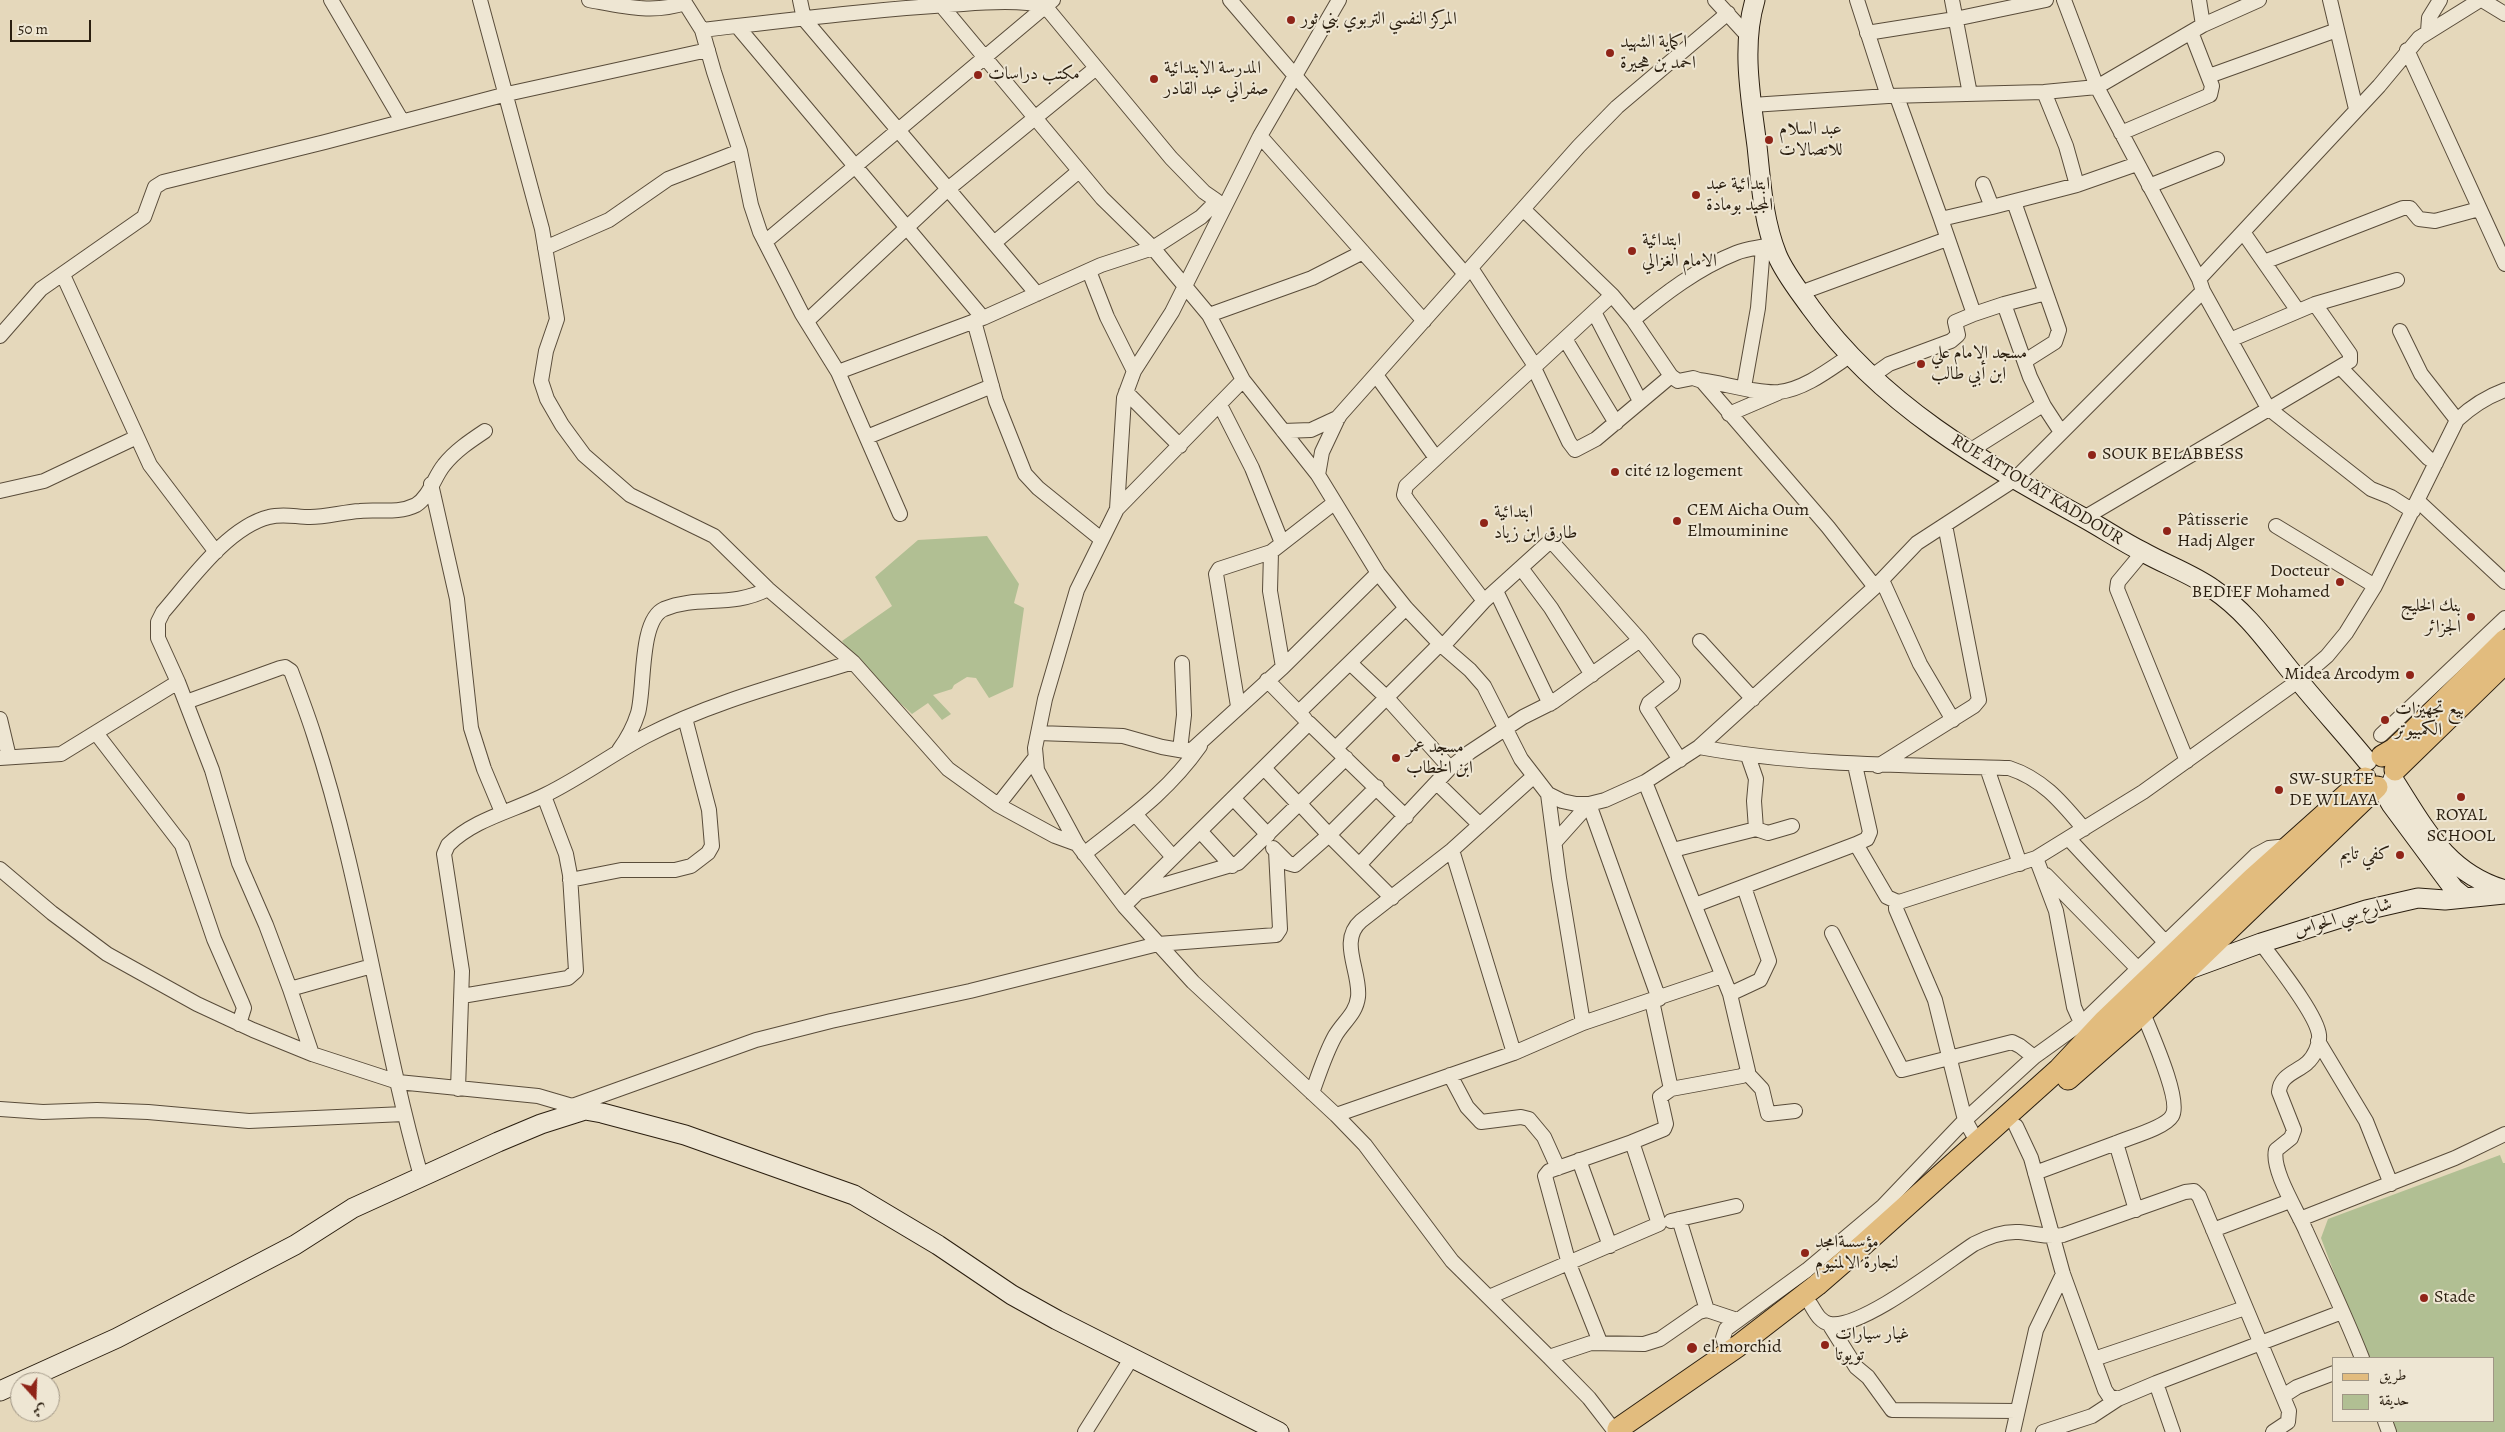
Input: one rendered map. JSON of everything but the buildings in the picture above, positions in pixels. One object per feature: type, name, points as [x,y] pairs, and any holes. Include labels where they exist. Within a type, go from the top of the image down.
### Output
[{"type":"main road","points":[[1620,1431],[1811,1305],[2143,1013],[2380,774],[2394,749],[2500,646]]},
{"type":"main road","points":[[1620,1431],[1817,1285],[2078,1052],[2143,974],[2288,846],[2380,774]]},
{"type":"street","points":[[331,0],[402,121]]},
{"type":"street","points":[[480,0],[545,248],[557,319],[546,351],[541,381],[547,399],[562,425],[584,455],[630,495],[714,536],[768,589],[852,662],[948,769],[998,805],[1081,849]]},
{"type":"street","points":[[589,0],[638,9],[671,8],[690,2],[702,30],[740,151],[751,205],[765,242],[807,321],[838,372],[900,514]]},
{"type":"street","points":[[800,0],[804,19],[1038,294]]},
{"type":"street","points":[[1230,0],[1294,77],[1468,271],[1534,367],[1573,449],[1580,449],[1616,423],[1671,376]]},
{"type":"street","points":[[1117,509],[1120,436],[1126,392],[1134,371],[1172,312],[1222,203],[1339,0]]},
{"type":"street","points":[[1715,0],[1747,35]]},
{"type":"street","name":"RUE ATTOUAT KADDOUR","points":[[1755,0],[1747,35],[1752,105],[1768,246],[1820,320],[1872,376],[1913,412],[1968,452],[2143,552],[2211,587],[2233,604],[2263,634],[2298,681],[2380,774]]},
{"type":"street","points":[[1858,0],[1868,33],[1941,219],[1974,314]]},
{"type":"street","points":[[1952,0],[1970,94]]},
{"type":"street","points":[[1868,33],[1956,19],[2046,0]]},
{"type":"street","points":[[2064,0],[2097,87],[2230,340],[2268,408],[2371,489],[2416,506],[2505,582]]},
{"type":"street","points":[[2121,134],[2210,95],[2212,86],[2197,29],[2199,0]]},
{"type":"street","points":[[1752,105],[1893,97],[2044,92],[2097,87],[2197,29],[2259,0]]},
{"type":"street","points":[[2330,0],[2356,109]]},
{"type":"street","points":[[2428,31],[2429,18],[2440,0]]},
{"type":"street","points":[[941,5],[1102,198],[1153,248],[1209,315],[1243,380],[1318,474],[1378,573],[1406,608],[1484,686],[1521,759],[1548,794],[1562,801],[1589,804],[1623,794],[1699,747],[1879,583],[1917,543],[2014,480],[2201,285],[2242,232],[2379,86],[2407,50],[2428,31],[2450,21],[2481,0],[2505,14]]},
{"type":"street","points":[[702,30],[871,10],[1030,1],[1049,3],[1096,68],[1183,171],[1204,192],[1222,203]]},
{"type":"street","points":[[765,242],[1049,3]]},
{"type":"street","points":[[1318,474],[1322,452],[1339,416],[1604,118],[1728,14]]},
{"type":"street","points":[[737,26],[907,228],[978,319],[992,386],[1025,474],[1038,488],[1101,539]]},
{"type":"street","points":[[2209,76],[2337,30]]},
{"type":"street","points":[[0,336],[41,290],[144,217],[155,188],[159,183],[506,94],[708,50]]},
{"type":"street","points":[[2407,50],[2505,264]]},
{"type":"street","points":[[807,321],[948,189],[1096,68]]},
{"type":"street","points":[[2044,92],[2066,146],[2077,185]]},
{"type":"street","points":[[1260,136],[1424,320]]},
{"type":"street","points":[[545,248],[609,220],[668,180],[740,151]]},
{"type":"street","points":[[2149,186],[2218,159]]},
{"type":"street","points":[[1941,219],[2077,185],[2137,164]]},
{"type":"street","points":[[994,243],[1079,170]]},
{"type":"street","points":[[1983,184],[1992,207]]},
{"type":"street","points":[[2014,202],[2059,335],[2050,346],[2025,361]]},
{"type":"street","points":[[838,372],[978,319],[1089,271],[1153,248],[1222,203]]},
{"type":"street","points":[[2264,262],[2403,208],[2410,208],[2419,219],[2435,221],[2480,209]]},
{"type":"street","points":[[1523,209],[1612,295],[1633,320],[1671,376],[1682,382],[1693,378],[1781,392]]},
{"type":"street","points":[[2242,232],[2298,311]]},
{"type":"street","points":[[1800,293],[1948,239]]},
{"type":"street","points":[[1633,320],[1688,278],[1707,267],[1735,253],[1768,246],[1744,387]]},
{"type":"street","points":[[1209,315],[1312,278],[1363,252]]},
{"type":"street","points":[[1089,271],[1107,317],[1134,371]]},
{"type":"street","points":[[63,275],[137,437],[160,480],[216,552]]},
{"type":"street","points":[[2230,340],[2315,304],[2397,280]]},
{"type":"street","points":[[1872,376],[1889,364],[1951,341],[1958,335],[1955,322],[2004,304],[2046,292]]},
{"type":"street","points":[[1484,601],[1404,495],[1406,486],[1612,295]]},
{"type":"street","points":[[2004,304],[2044,406],[2061,432]]},
{"type":"street","points":[[2084,518],[2350,361],[2352,356],[2315,304]]},
{"type":"street","points":[[1594,312],[1640,401]]},
{"type":"street","points":[[2400,331],[2422,374],[2457,420]]},
{"type":"street","points":[[1565,339],[1616,423]]},
{"type":"street","points":[[1730,414],[1816,378],[1851,355]]},
{"type":"street","points":[[2340,367],[2428,458],[2436,462]]},
{"type":"street","points":[[1376,375],[1436,458]]},
{"type":"street","points":[[1243,380],[1117,509],[1101,539],[1077,590],[1045,699],[1035,758],[1037,770],[1081,849],[1124,906],[1193,982],[1336,1115],[1383,1168],[1452,1262],[1489,1297],[1513,1324],[1549,1357],[1620,1431]]},
{"type":"street","points":[[1700,380],[1845,547],[1879,583],[1920,664],[1953,720]]},
{"type":"street","points":[[867,437],[992,386]]},
{"type":"street","points":[[1856,844],[1887,897],[1898,902],[2020,864],[2038,864],[2069,839],[2187,761],[2298,681],[2327,656],[2346,633],[2375,586],[2457,420],[2470,408],[2488,396],[2505,390]]},
{"type":"street","points":[[1126,392],[1180,446]]},
{"type":"street","points":[[1220,405],[1252,468],[1277,548],[1270,591],[1283,667]]},
{"type":"street","points":[[1968,452],[2018,419],[2044,406]]},
{"type":"street","points":[[1283,431],[1311,430],[1339,416]]},
{"type":"street","points":[[312,1054],[266,925],[239,863],[212,770],[178,682],[158,638],[158,622],[162,612],[216,552],[247,526],[268,517],[284,515],[311,517],[361,510],[399,511],[415,505],[424,498],[444,464],[466,444],[485,431]]},
{"type":"street","points":[[0,491],[44,481],[137,437]]},
{"type":"street","points":[[431,484],[457,599],[471,728],[484,769],[502,812]]},
{"type":"street","points":[[1238,706],[1216,574],[1219,569],[1277,548],[1334,503]]},
{"type":"street","points":[[1878,766],[1977,704],[1979,697],[1945,525]]},
{"type":"street","points":[[2276,526],[2375,586]]},
{"type":"street","points":[[1137,893],[1232,866],[1266,837],[1299,804],[1387,698],[1484,601],[1547,544],[1552,543],[1640,640],[1673,681],[1672,685],[1649,703],[1648,708],[1680,760]]},
{"type":"street","points":[[2143,552],[2118,582],[2117,589],[2187,761]]},
{"type":"street","points":[[1521,568],[1551,608],[1592,675]]},
{"type":"street","points":[[1081,849],[1135,814],[1174,780],[1200,745],[1238,706],[1283,667],[1378,573]]},
{"type":"street","points":[[618,753],[638,714],[647,638],[652,622],[658,613],[678,605],[743,600],[768,589]]},
{"type":"street","points":[[1496,591],[1550,704]]},
{"type":"street","points":[[1299,712],[1406,608]]},
{"type":"street","points":[[2381,735],[2500,646],[2505,618]]},
{"type":"street","points":[[1359,865],[1438,783],[1450,768],[1483,742],[1550,704],[1640,640]]},
{"type":"street","points":[[1700,641],[1753,699]]},
{"type":"street","points":[[458,1089],[462,971],[444,854],[453,840],[502,812],[544,796],[645,736],[685,718],[776,684],[852,662]]},
{"type":"street","points":[[1180,750],[1184,715],[1182,663]]},
{"type":"street","points":[[1350,664],[1387,698],[1450,768]]},
{"type":"street","points":[[186,702],[280,668],[284,667],[291,671],[320,754],[340,828],[403,1111],[421,1176]]},
{"type":"street","points":[[1268,680],[1309,723],[1406,817]]},
{"type":"street","points":[[0,719],[4,758],[56,755],[96,733],[178,682]]},
{"type":"street","points":[[570,880],[621,870],[675,870],[691,866],[708,853],[712,846],[709,810],[685,718]]},
{"type":"street","points":[[1124,906],[1309,723]]},
{"type":"street","points":[[96,733],[182,845],[214,939],[244,1008],[239,1024]]},
{"type":"street","points":[[1038,733],[1123,736],[1153,745],[1180,750],[1193,750],[1200,745]]},
{"type":"street","points":[[1699,747],[1748,756],[1855,765],[2009,768],[2026,773],[2042,783],[2064,804],[2084,829]]},
{"type":"street","points":[[1748,756],[1756,779],[1754,801],[1756,829]]},
{"type":"street","points":[[998,805],[1035,758]]},
{"type":"street","points":[[1695,905],[1867,839],[1870,832],[1855,765]]},
{"type":"street","points":[[1264,768],[1392,898]]},
{"type":"street","points":[[1987,768],[2020,864]]},
{"type":"street","points":[[2380,774],[2457,867],[2478,880],[2505,890]]},
{"type":"street","points":[[2380,774],[2391,804],[2454,889],[2464,897]]},
{"type":"street","points":[[1312,1093],[1332,1042],[1357,1004],[1358,992],[1351,949],[1353,929],[1452,850],[1534,776]]},
{"type":"street","points":[[1645,782],[1730,994],[1747,1073],[1762,1089],[1768,1114],[1795,1111]]},
{"type":"street","points":[[1438,783],[1480,825]]},
{"type":"street","points":[[1234,798],[1276,851],[1288,862],[1295,865],[1329,835],[1377,787]]},
{"type":"street","points":[[1548,794],[1583,1023]]},
{"type":"street","points":[[462,996],[568,978],[574,974],[577,965],[570,880],[561,836],[544,796]]},
{"type":"street","points":[[1555,842],[1589,804]]},
{"type":"street","points":[[1589,804],[1655,1000],[1671,1089]]},
{"type":"street","points":[[1135,814],[1173,857]]},
{"type":"street","points":[[1673,850],[1756,829],[1768,833],[1792,826]]},
{"type":"street","points":[[1200,831],[1232,866]]},
{"type":"street","points":[[2069,839],[2165,942]]},
{"type":"street","points":[[1728,1352],[1723,1334],[1737,1320],[1807,1270],[1854,1231],[1906,1182],[1965,1120],[2034,1058],[2143,974],[2165,942],[2256,855],[2269,848],[2288,846]]},
{"type":"street","points":[[1452,850],[1514,1053]]},
{"type":"street","points":[[0,1391],[117,1338],[295,1245],[353,1208],[421,1176],[578,1108],[776,1034],[894,1006],[979,989],[1158,944],[1278,934],[1280,922],[1276,851]]},
{"type":"street","points":[[2038,864],[2143,974]]},
{"type":"street","points":[[2038,864],[2056,911],[2074,1008],[2078,1016],[2084,1021]]},
{"type":"street","points":[[0,869],[52,913],[107,954],[197,1004],[239,1024],[312,1054],[398,1082],[538,1096],[685,1135],[854,1195],[938,1245],[1012,1295],[1131,1358],[1279,1432]]},
{"type":"street","points":[[1730,994],[1760,980],[1769,961],[1744,886]]},
{"type":"street","name":"شارع سي الحواس","points":[[2187,970],[2261,943],[2366,910],[2418,898],[2445,900],[2505,894]]},
{"type":"street","points":[[1898,902],[1896,909],[1935,1000],[1965,1120],[1978,1143]]},
{"type":"street","points":[[1832,933],[1900,1069],[1905,1070],[1950,1060],[2012,1042],[2034,1058]]},
{"type":"street","points":[[2261,943],[2314,1022],[2319,1034],[2309,1062],[2285,1078],[2279,1086],[2279,1092],[2294,1135],[2279,1145],[2275,1155],[2290,1200],[2362,1357]]},
{"type":"street","points":[[290,989],[372,966]]},
{"type":"street","points":[[1336,1115],[1514,1053],[1583,1023],[1722,976]]},
{"type":"street","points":[[2035,1173],[2162,1125],[2172,1116],[2175,1110],[2165,1072],[2143,1013]]},
{"type":"street","points":[[2062,1038],[2078,1052]]},
{"type":"street","points":[[2318,1040],[2366,1121],[2391,1184]]},
{"type":"street","points":[[1600,1342],[1569,1264],[1545,1176],[1549,1171],[1664,1129],[1666,1124],[1660,1097],[1671,1089],[1742,1076],[1747,1073]]},
{"type":"street","points":[[1450,1076],[1467,1106],[1481,1122],[1521,1117],[1531,1120],[1544,1136],[1558,1168]]},
{"type":"street","points":[[403,1111],[412,1096],[435,1087]]},
{"type":"street","points":[[0,1109],[43,1112],[97,1110],[148,1112],[249,1121],[403,1111]]},
{"type":"street","points":[[2016,1126],[2035,1173],[2063,1274],[2105,1390],[2109,1396],[2118,1399]]},
{"type":"street","points":[[2300,1219],[2455,1158],[2505,1134]]},
{"type":"street","points":[[1632,1142],[1660,1224]]},
{"type":"street","points":[[2116,1143],[2136,1210]]},
{"type":"street","points":[[1579,1160],[1610,1246]]},
{"type":"street","points":[[1829,1324],[1852,1320],[1880,1308],[1974,1244],[1991,1235],[2021,1232],[2052,1237],[2185,1192],[2194,1191],[2199,1196],[2290,1416],[2288,1422],[2273,1432]]},
{"type":"street","points":[[2212,1230],[2290,1200]]},
{"type":"street","points":[[1489,1297],[1660,1224],[1736,1206]]},
{"type":"street","points":[[1679,1219],[1706,1310]]},
{"type":"street","points":[[2013,1432],[2036,1330],[2063,1274]]},
{"type":"street","points":[[1811,1305],[1822,1320],[1829,1324],[1856,1367],[1868,1377],[1892,1410],[2018,1411]]},
{"type":"street","points":[[2094,1360],[2245,1308]]},
{"type":"street","points":[[1549,1357],[1600,1342],[1628,1346],[1652,1342],[1673,1332],[1693,1314],[1706,1310],[1737,1320]]},
{"type":"street","points":[[2043,1432],[2092,1416],[2118,1399],[2156,1383],[2260,1345],[2342,1312]]},
{"type":"street","points":[[1085,1432],[1131,1358]]},
{"type":"street","points":[[2283,1396],[2318,1378],[2332,1374]]},
{"type":"street","points":[[2156,1383],[2173,1432]]},
{"type":"green space","points":[[987,536],[1019,584],[1014,603],[1024,608],[1013,687],[989,698],[976,678],[967,677],[954,685],[952,689],[933,695],[951,714],[942,720],[928,703],[912,714],[884,689],[871,671],[863,669],[842,641],[892,606],[875,577],[918,540]]},
{"type":"green space","name":"Stade","points":[[2500,1155],[2503,1163],[2505,1163],[2505,1432],[2394,1432],[2390,1422],[2495,1422],[2495,1357],[2366,1357],[2321,1238],[2328,1219]]},
{"type":"place","name":"المركز النفسي التربوي بني ثور","points":[[1291,20]]},
{"type":"place","name":"اكماية الشهيد احمد بن هجيرة","points":[[1610,53]]},
{"type":"place","name":"مكتب دراسات","points":[[978,75]]},
{"type":"place","name":"المدرسة الابتدائية صفراني عبد القادر","points":[[1154,79]]},
{"type":"place","name":"عبد السلام للاتصالات","points":[[1769,140]]},
{"type":"place","name":"ابتدائية عبد المجيد بومادة","points":[[1696,195]]},
{"type":"place","name":"ابتدائية الامام الغزالي","points":[[1632,251]]},
{"type":"place","name":"مسجد الامام علي ابن أبي طالب","points":[[1921,364]]},
{"type":"place","name":"SOUK BELABBESS","points":[[2092,455]]},
{"type":"place","name":"cité 12 logement","points":[[1615,472]]},
{"type":"place","name":"CEM Aicha Oum Elmouminine","points":[[1677,521]]},
{"type":"place","name":"ابتدائية طارق ابن زياد","points":[[1484,523]]},
{"type":"place","name":"Pâtisserie Hadj Alger","points":[[2167,531]]},
{"type":"place","name":"Docteur BEDIEF Mohamed","points":[[2340,582]]},
{"type":"place","name":"بنك الخليج الجزائر","points":[[2471,617]]},
{"type":"place","name":"Midea Arcodym","points":[[2410,675]]},
{"type":"place","name":"بيع تجهيزات الكمبيوتر","points":[[2385,720]]},
{"type":"place","name":"مسجد عمر ابن الخطاب","points":[[1396,758]]},
{"type":"place","name":"SW-SURTE DE WILAYA","points":[[2279,790]]},
{"type":"place","name":"ROYAL SCHOOL","points":[[2461,797]]},
{"type":"place","name":"كفي تايم","points":[[2400,855]]},
{"type":"place","name":"مؤسسةامجد لنجارة الالمنيوم","points":[[1805,1253]]},
{"type":"place","name":"Stade","points":[[2424,1298]]},
{"type":"place","name":"غيار سيارات تويوتا","points":[[1825,1345]]},
{"type":"place","name":"el morchid","points":[[1692,1348]]}]
